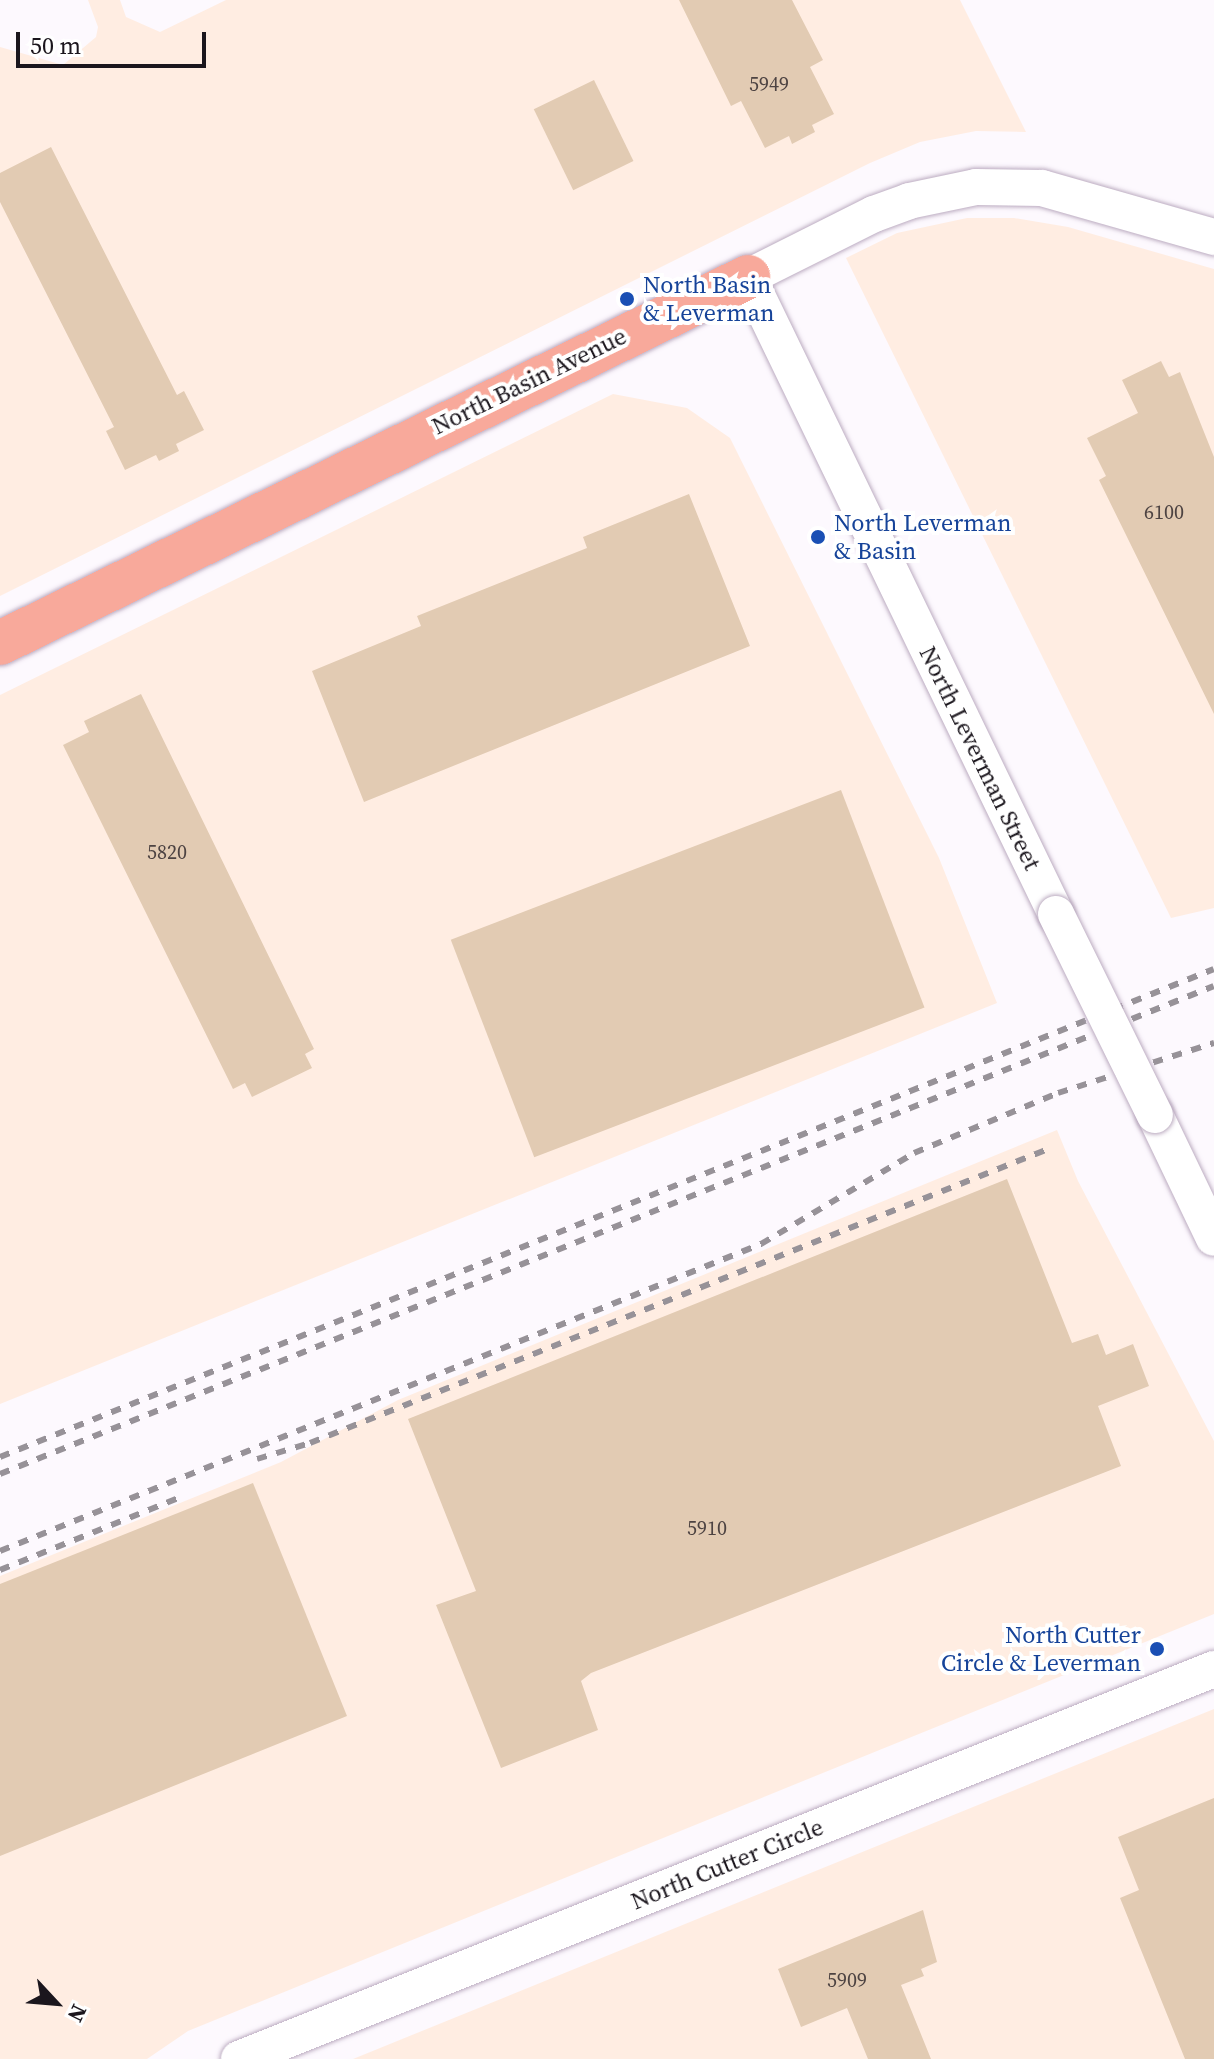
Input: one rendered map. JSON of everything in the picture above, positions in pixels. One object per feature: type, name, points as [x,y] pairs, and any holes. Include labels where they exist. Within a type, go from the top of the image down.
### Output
[{"type":"main road","name":"North Basin Avenue","points":[[0,643],[748,277]]},
{"type":"street","name":"North Basin Avenue","points":[[748,277],[874,214],[909,201],[976,187],[1042,188],[1214,237]]},
{"type":"street","name":"North Leverman Street","points":[[748,277],[1214,1238]]},
{"type":"street","name":"North Cutter Circle","points":[[239,2059],[1214,1669]]},
{"type":"shaded area","points":[[88,0],[120,0],[126,17],[160,32],[226,0],[960,0],[1026,132],[976,131],[920,142],[870,163],[0,596],[0,47],[63,65],[96,37],[98,27]]},
{"type":"shaded area","points":[[967,218],[1014,218],[1068,227],[1214,269],[1214,908],[1171,918],[846,258],[897,233]]},
{"type":"shaded area","points":[[613,394],[687,408],[730,438],[939,858],[997,1003],[0,1404],[0,695]]},
{"type":"shaded area","points":[[1057,1130],[1078,1181],[1214,1441],[1214,1614],[188,2031],[147,2059],[0,2059],[0,1576],[281,1462],[398,1400]]},
{"type":"shaded area","points":[[1214,1709],[1214,2059],[353,2059],[749,1898]]},
{"type":"building","points":[[679,0],[792,0],[823,60],[810,67],[834,114],[812,125],[815,132],[792,144],[789,136],[765,148],[741,101],[731,106]]},
{"type":"building","points":[[594,80],[633,161],[573,190],[534,109]]},
{"type":"building","points":[[51,147],[177,395],[184,391],[204,430],[176,444],[179,451],[159,461],[156,455],[125,470],[106,431],[114,427],[0,202],[0,173]]},
{"type":"building","points":[[1161,361],[1169,377],[1180,372],[1214,457],[1214,714],[1099,480],[1106,476],[1087,438],[1138,413],[1122,380]]},
{"type":"building","points":[[689,494],[750,646],[364,802],[312,671],[421,626],[417,616],[587,548],[583,537]]},
{"type":"building","points":[[141,694],[314,1049],[305,1054],[312,1068],[252,1097],[245,1083],[233,1089],[63,745],[89,732],[84,721]]},
{"type":"building","points":[[841,790],[924,1008],[534,1157],[451,940]]},
{"type":"building","points":[[1007,1179],[1072,1343],[1098,1334],[1106,1355],[1133,1344],[1149,1386],[1098,1406],[1121,1466],[591,1673],[581,1681],[598,1730],[501,1768],[436,1605],[476,1591],[408,1419]]},
{"type":"building","points":[[253,1483],[347,1716],[0,1856],[0,1584]]},
{"type":"building","points":[[1214,1798],[1214,2059],[1185,2059],[1120,1898],[1139,1890],[1118,1837]]},
{"type":"building","points":[[923,1910],[937,1962],[921,1969],[924,1976],[901,1985],[931,2059],[868,2059],[847,2008],[801,2027],[778,1969]]},
{"type":"railway","points":[[0,1457],[1214,969]]},
{"type":"railway","points":[[0,1474],[1214,986]]},
{"type":"railway","points":[[0,1551],[761,1244],[914,1153],[1058,1093],[1214,1043]]},
{"type":"railway","points":[[257,1459],[310,1443],[1048,1149]]},
{"type":"railway","points":[[0,1570],[183,1496]]},
{"type":"place","name":"North Basin & Leverman","points":[[627,299]]},
{"type":"place","name":"North Leverman & Basin","points":[[818,537]]},
{"type":"place","name":"North Cutter Circle & Leverman","points":[[1157,1649]]}]
